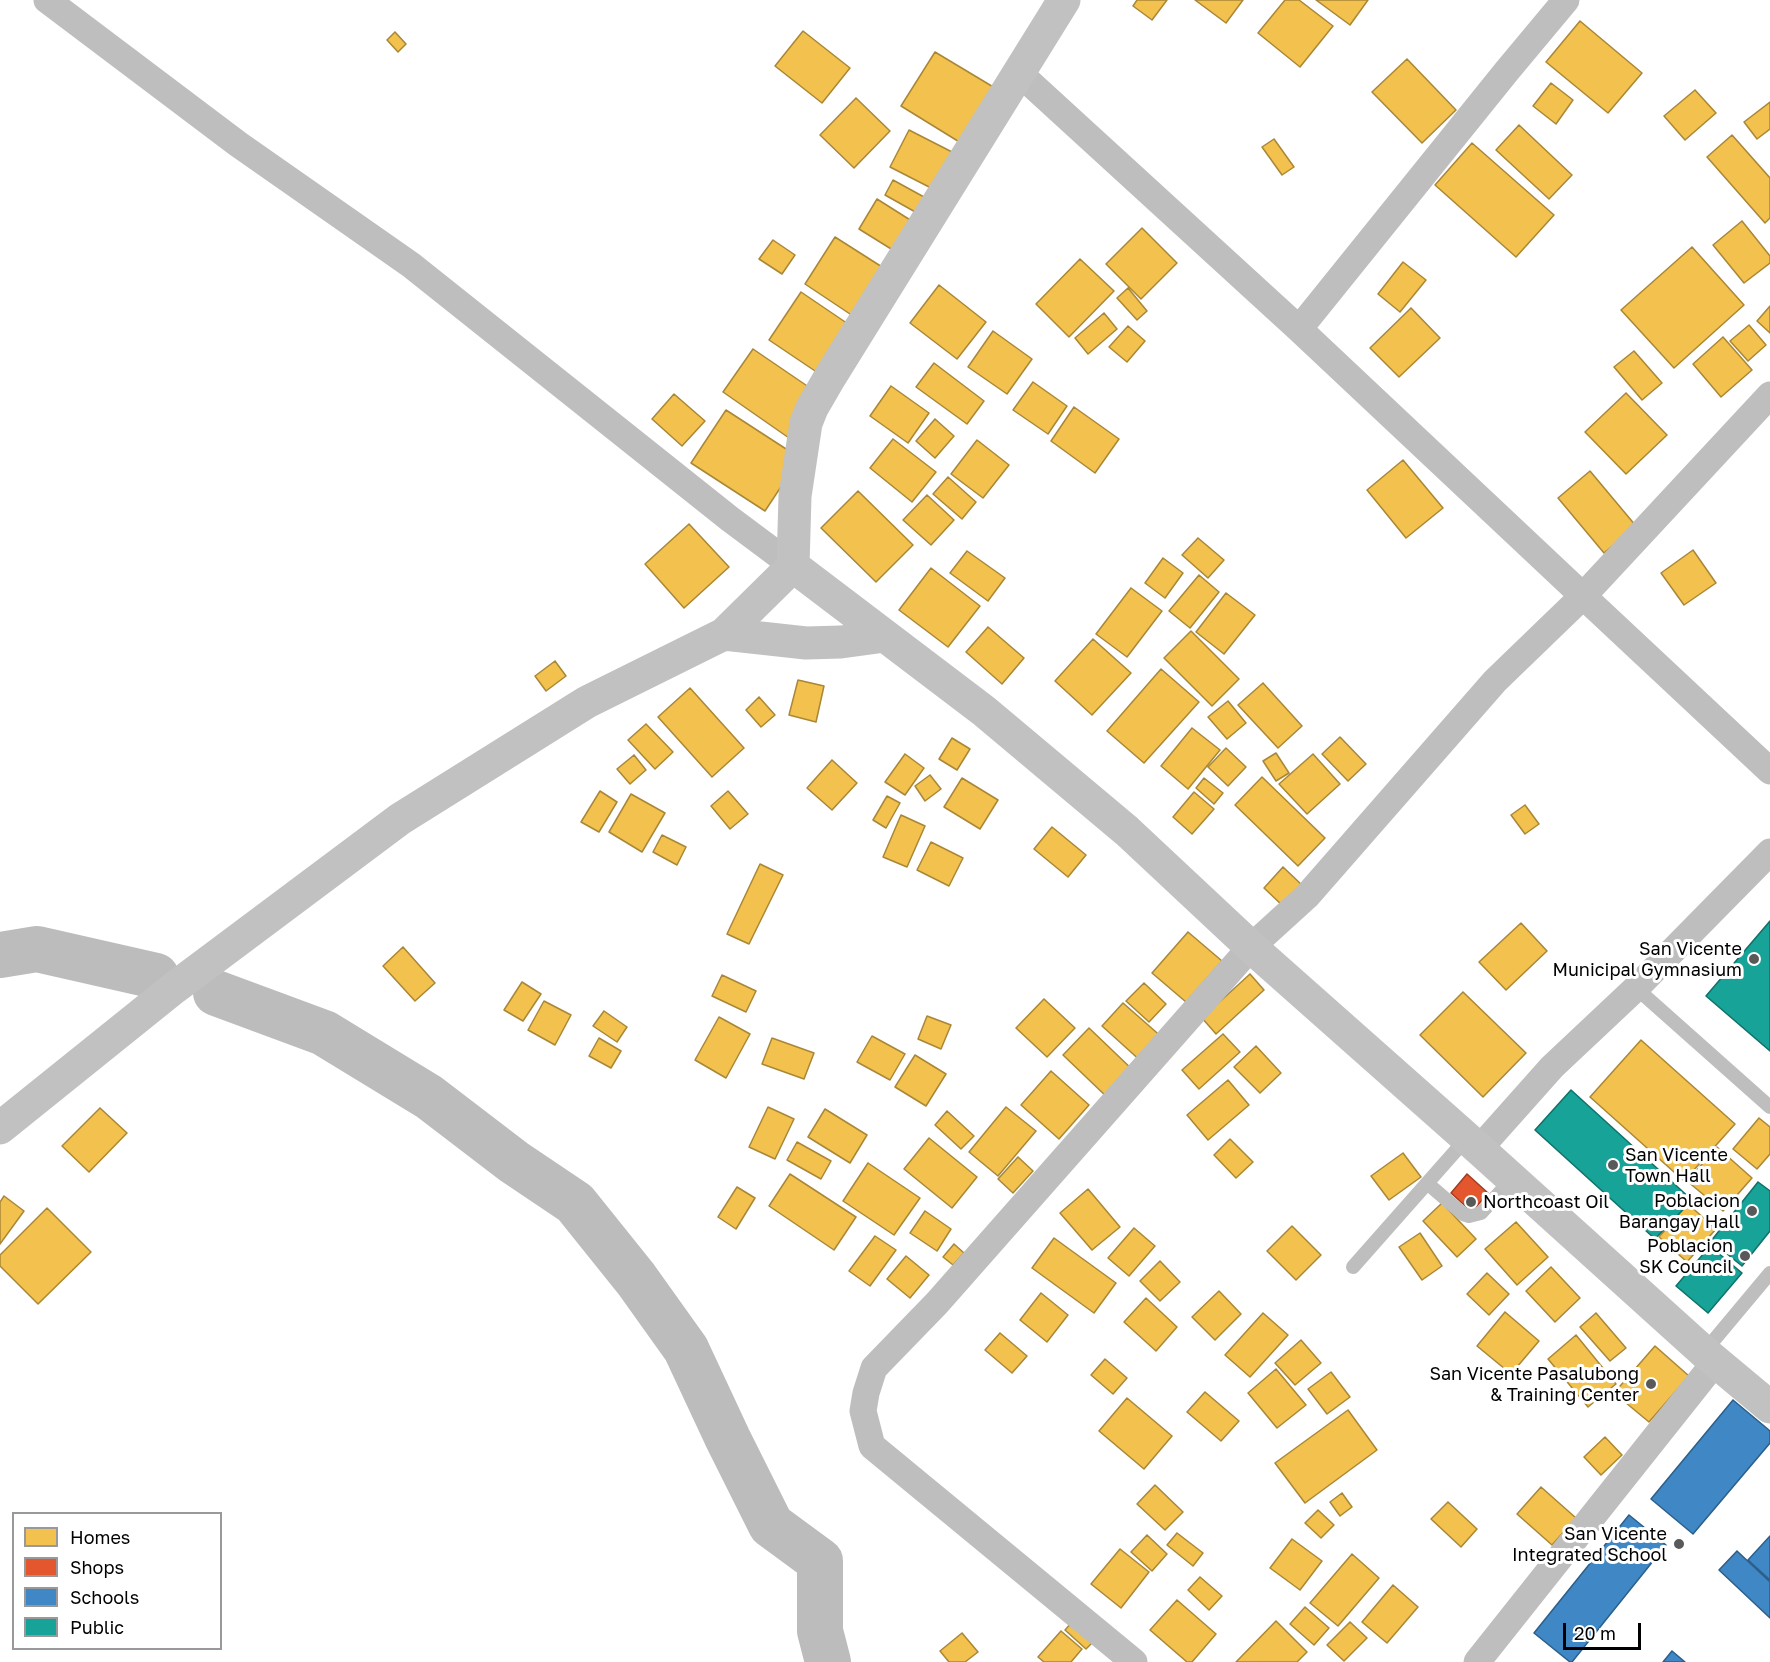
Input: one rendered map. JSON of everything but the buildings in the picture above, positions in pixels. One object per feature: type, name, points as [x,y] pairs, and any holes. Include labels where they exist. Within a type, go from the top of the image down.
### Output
[{"type":"main road","points":[[0,1128],[174,988],[400,819],[587,702],[724,634],[793,566],[795,496],[806,423],[812,408],[1064,0]]},
{"type":"main road","points":[[793,566],[984,711],[1127,831],[1251,948],[1770,1407]]},
{"type":"main road","points":[[724,634],[806,643],[840,642],[885,636]]},
{"type":"street","points":[[47,0],[238,144],[411,266],[730,519],[793,566]]},
{"type":"street","points":[[1299,329],[1566,0]]},
{"type":"street","points":[[1018,72],[1299,329],[1770,771]]},
{"type":"street","points":[[1134,1662],[872,1446],[863,1411],[874,1368],[945,1294],[1251,948],[1307,896],[1495,681],[1583,596],[1770,395]]},
{"type":"street","points":[[1473,1144],[1636,988],[1770,852]]},
{"type":"street","points":[[1477,1662],[1710,1356]]},
{"type":"lane","points":[[1636,988],[1770,1107]]},
{"type":"lane","points":[[1353,1267],[1427,1183],[1473,1144]]},
{"type":"lane","points":[[1427,1183],[1462,1214],[1470,1216],[1481,1213],[1512,1179]]},
{"type":"lane","points":[[1710,1356],[1770,1273]]},
{"type":"waterway","points":[[0,955],[37,949],[156,976]]},
{"type":"waterway","points":[[216,993],[324,1033],[429,1097],[514,1162],[575,1203],[636,1279],[686,1349],[771,1525],[820,1561],[820,1631],[828,1662]]},
{"type":"place","name":"San Vicente Municipal Gymnasium","points":[[1754,959]]},
{"type":"place","name":"San Vicente Town Hall","points":[[1613,1165]]},
{"type":"place","name":"Northcoast Oil","points":[[1471,1202]]},
{"type":"place","name":"Poblacion Barangay Hall","points":[[1752,1211]]},
{"type":"place","name":"Poblacion SK Council","points":[[1745,1256]]},
{"type":"place","name":"San Vicente Pasalubong & Training Center","points":[[1651,1384]]},
{"type":"place","name":"San Vicente Integrated School","points":[[1679,1544]]}]
